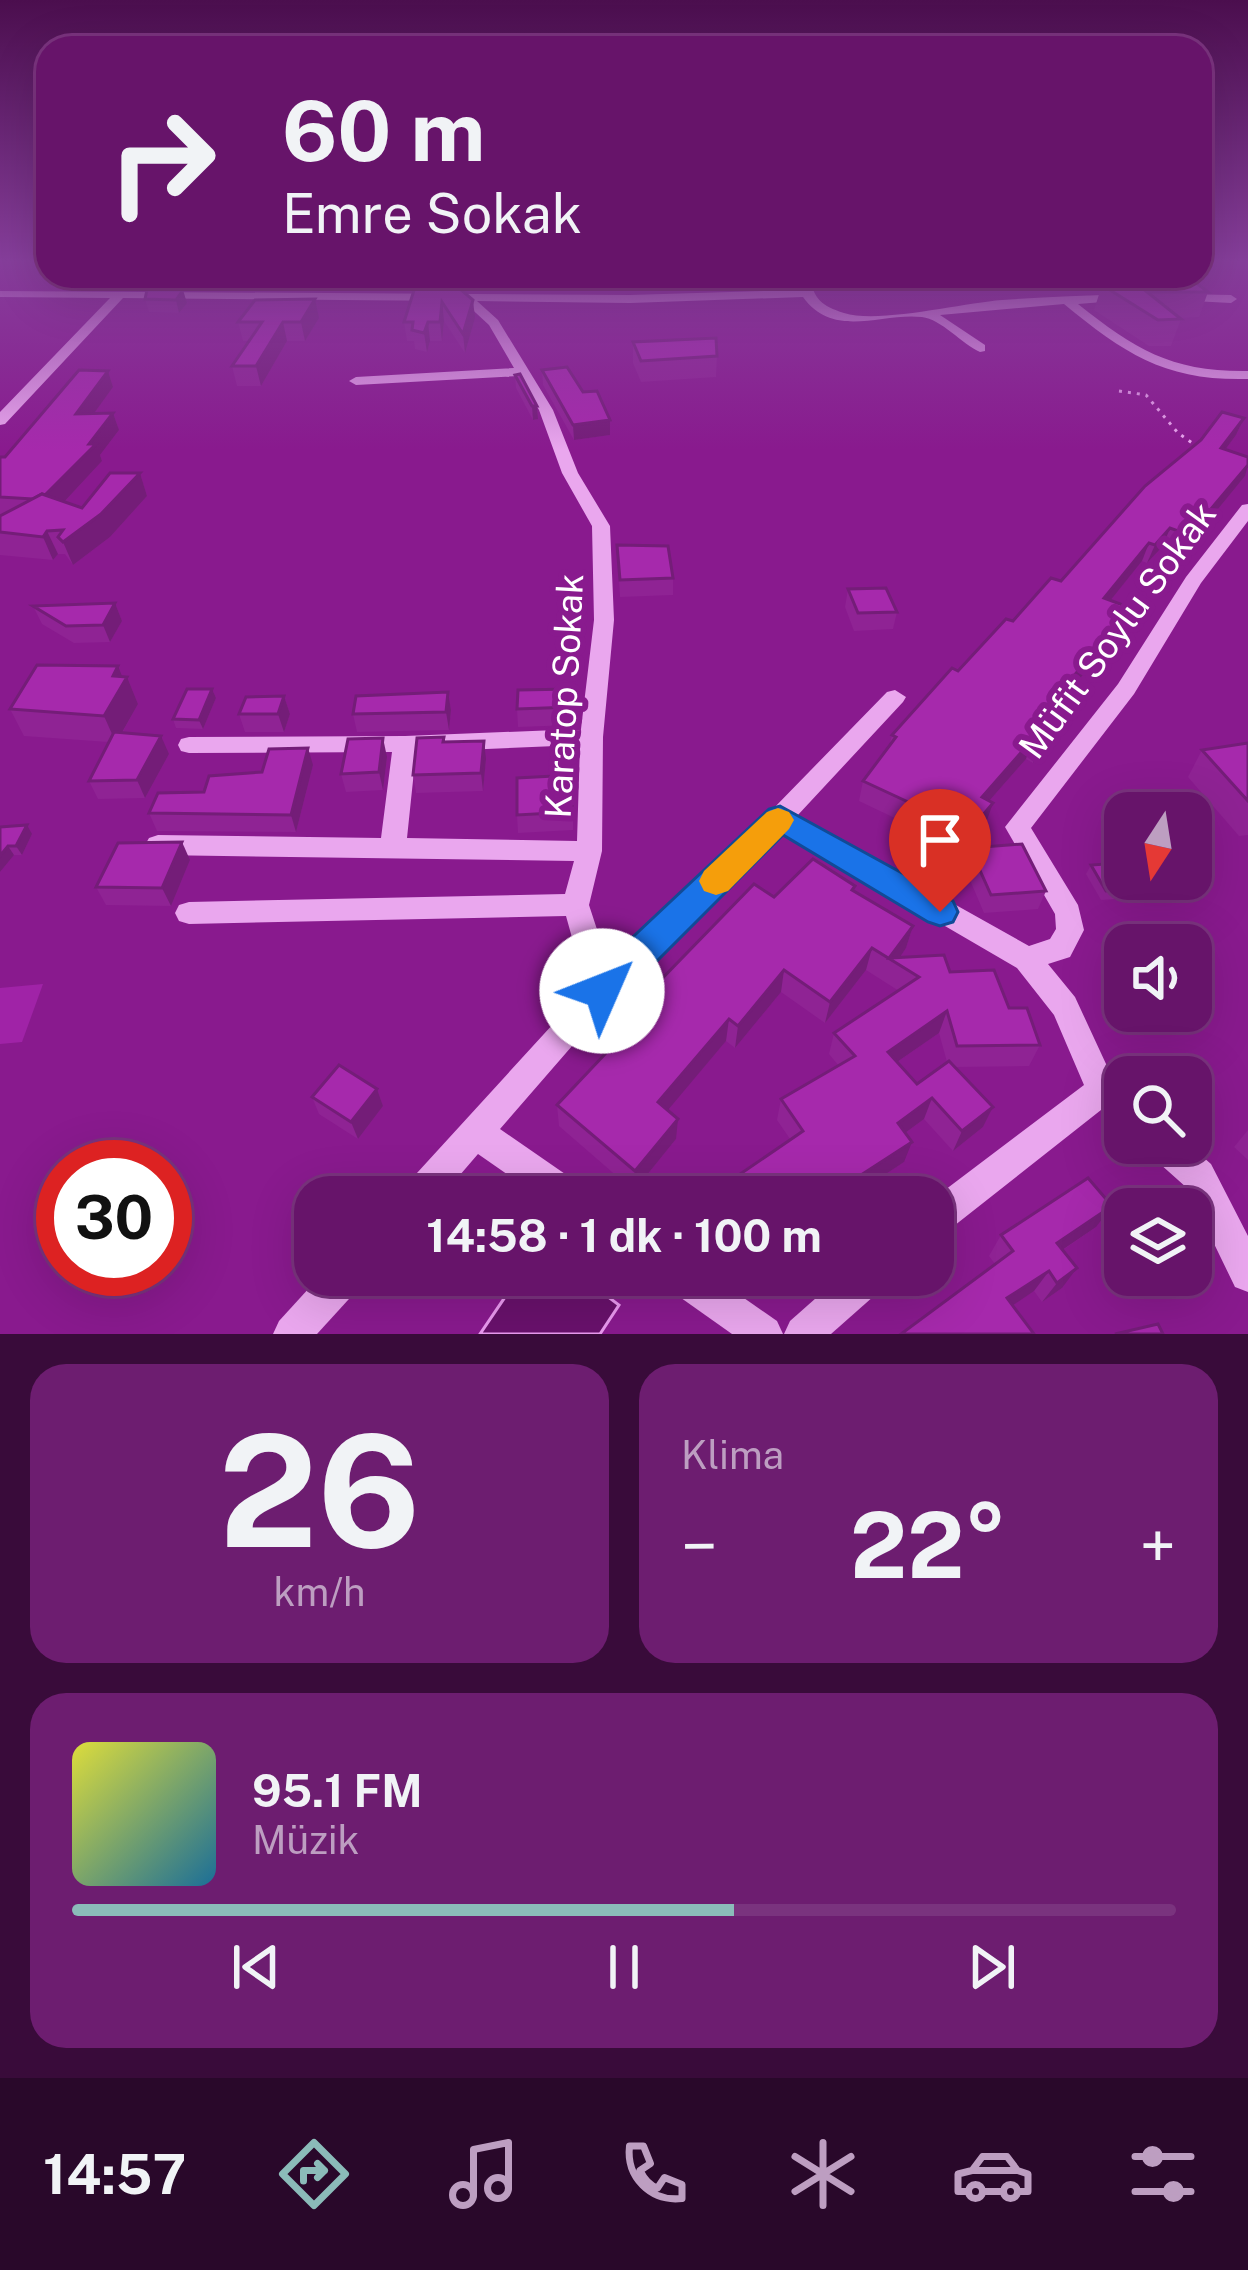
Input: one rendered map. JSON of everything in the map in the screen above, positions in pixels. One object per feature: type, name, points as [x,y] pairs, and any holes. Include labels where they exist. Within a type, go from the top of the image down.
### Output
[{"type":"street","points":[[0,422],[88,325]]},
{"type":"street","name":"Karatop Sokak","points":[[495,325],[546,410],[570,472],[601,526],[604,620],[592,737],[590,850],[576,905]]},
{"type":"street","points":[[947,325],[980,348]]},
{"type":"street","points":[[1099,325],[1148,362],[1177,373],[1248,375]]},
{"type":"street","points":[[356,381],[520,372]]},
{"type":"street","name":"Müfit Soylu Sokak","points":[[1027,959],[1060,948],[1070,930],[1068,913],[1018,827],[1126,688],[1193,581],[1248,509]]},
{"type":"street","points":[[437,1176],[602,991],[895,698]]},
{"type":"street","points":[[189,745],[592,737]]},
{"type":"street","points":[[393,846],[405,744]]},
{"type":"street","points":[[780,818],[1027,959],[1065,1006],[1104,1083]]},
{"type":"street","points":[[137,845],[590,850]]},
{"type":"street","points":[[189,913],[576,905],[602,991]]},
{"type":"street","points":[[954,1207],[1104,1107]]},
{"type":"street","points":[[477,1132],[539,1176]]},
{"type":"street","points":[[1186,1164],[1199,1176],[1248,1274]]},
{"type":"street","points":[[292,1334],[327,1296]]},
{"type":"street","points":[[710,1296],[764,1334]]},
{"type":"street","points":[[806,1333],[847,1296]]},
{"type":"path","points":[[1119,392],[1146,395],[1184,440],[1213,451]]},
{"type":"shaded area","points":[[43,984],[22,1042],[0,1044],[0,988]]},
{"type":"shaded area","points":[[506,1296],[607,1296],[619,1305],[600,1334],[480,1334]]},
{"type":"building","points":[[260,325],[281,325],[256,366],[232,366]]},
{"type":"building","points":[[716,338],[717,356],[641,361],[633,342]]},
{"type":"building","points":[[567,367],[583,392],[597,391],[610,420],[573,425],[542,370]]},
{"type":"building","points":[[79,370],[108,371],[76,414],[113,413],[89,444],[96,444],[45,495],[0,497],[0,457],[5,457]]},
{"type":"building","points":[[520,374],[537,406],[532,406],[515,375]]},
{"type":"building","points":[[1222,412],[1244,418],[1221,448],[1248,457],[1248,465],[1189,535],[1170,528],[1155,545],[1149,543],[1104,598],[1139,611],[1126,629],[1121,627],[1097,647],[1045,712],[1062,721],[1041,743],[1033,739],[982,797],[993,803],[949,855],[917,836],[936,815],[863,781],[896,737],[892,735],[952,668],[958,671],[1006,619],[1013,621],[1051,578],[1061,581],[1145,486],[1201,440]]},
{"type":"building","points":[[110,473],[140,473],[101,514],[63,542],[58,537],[63,530],[47,531],[43,537],[0,532],[0,516],[42,494],[82,508]]},
{"type":"building","points":[[617,545],[668,546],[673,578],[620,580]]},
{"type":"building","points":[[886,588],[897,612],[858,613],[848,589]]},
{"type":"building","points":[[115,603],[103,625],[66,626],[33,606]]},
{"type":"building","points":[[37,665],[118,666],[113,676],[127,677],[104,716],[10,709]]},
{"type":"building","points":[[187,689],[212,689],[199,720],[173,719]]},
{"type":"building","points":[[572,689],[572,707],[517,709],[518,690]]},
{"type":"building","points":[[448,692],[446,712],[353,714],[356,696]]},
{"type":"building","points":[[284,696],[278,714],[239,714],[246,697]]},
{"type":"building","points":[[114,732],[161,736],[137,780],[89,781]]},
{"type":"building","points":[[444,737],[443,742],[484,741],[481,773],[413,775],[417,738]]},
{"type":"building","points":[[383,738],[379,772],[341,774],[348,739]]},
{"type":"building","points":[[1248,743],[1248,801],[1202,750]]},
{"type":"building","points":[[308,748],[291,815],[149,813],[158,793],[204,792],[209,776],[262,772],[269,749]]},
{"type":"building","points":[[573,775],[572,812],[517,815],[517,778]]},
{"type":"building","points":[[27,825],[16,846],[8,846],[0,856],[0,827]]},
{"type":"building","points":[[182,842],[162,888],[96,887],[118,843]]},
{"type":"building","points":[[1022,844],[1046,891],[991,895],[970,848]]},
{"type":"building","points":[[813,859],[855,886],[852,890],[913,926],[889,958],[944,955],[950,972],[994,970],[1009,1008],[1027,1008],[1040,1045],[957,1046],[947,1011],[888,1052],[917,1084],[949,1061],[993,1107],[962,1131],[932,1098],[898,1123],[912,1142],[859,1176],[737,1176],[803,1131],[781,1099],[855,1056],[834,1033],[919,977],[872,948],[830,1002],[784,970],[738,1026],[729,1019],[658,1102],[678,1119],[635,1171],[557,1105],[624,1034],[615,1027],[754,884],[774,897]]},
{"type":"building","points":[[1104,864],[1104,888],[1091,865]]},
{"type":"building","points":[[339,1065],[377,1089],[351,1122],[312,1097]]},
{"type":"building","points":[[1088,1178],[1104,1197],[1104,1211],[1057,1243],[1077,1268],[1057,1283],[1049,1271],[1007,1298],[1034,1334],[901,1334],[1013,1251],[1001,1235]]},
{"type":"building","points":[[1158,1324],[1163,1334],[1115,1334]]},
{"type":"slow traffic","points":[[716,881],[778,820]]},
{"type":"route","points":[[602,991],[780,818],[940,912]]}]
